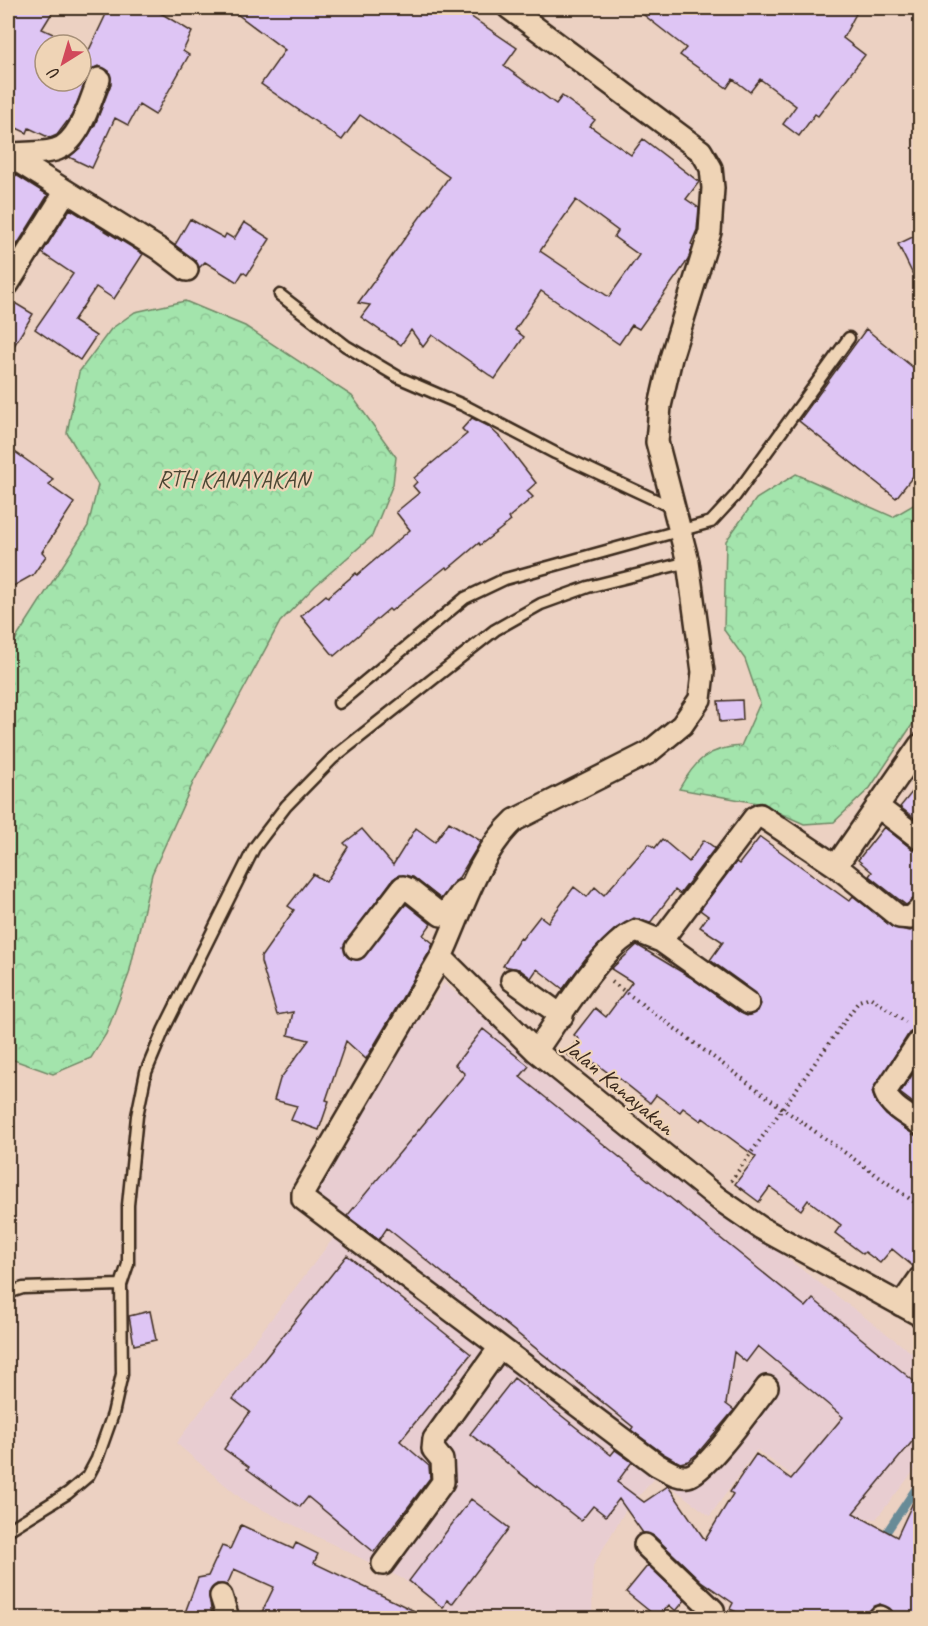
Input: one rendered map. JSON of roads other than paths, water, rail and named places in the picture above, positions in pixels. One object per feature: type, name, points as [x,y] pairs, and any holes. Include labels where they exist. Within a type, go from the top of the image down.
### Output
[{"type":"street","points":[[509,8],[701,150],[711,168],[713,188],[710,232],[672,358],[660,406],[657,442],[688,562],[704,672],[700,699],[682,725],[648,753],[515,820],[502,831],[473,884],[441,957],[303,1193],[303,1199],[657,1465],[680,1476],[691,1476],[709,1460],[766,1387]]},
{"type":"street","points":[[8,154],[56,150],[68,144],[77,131],[99,80]]},
{"type":"street","points":[[8,154],[159,249],[187,270]]},
{"type":"street","points":[[8,284],[66,191]]},
{"type":"street","points":[[836,866],[921,745]]},
{"type":"street","points":[[877,806],[921,839]]},
{"type":"street","points":[[661,941],[757,816],[836,866],[899,917],[911,918],[921,909]]},
{"type":"street","points":[[356,948],[403,887],[436,913],[446,913],[492,849]]},
{"type":"street","name":"Jalan Kanayakan","points":[[748,1003],[661,941],[636,931],[625,935],[595,969],[536,1050],[719,1199],[761,1228],[921,1315]]},
{"type":"street","points":[[441,957],[536,1050]]},
{"type":"street","points":[[512,980],[562,1016]]},
{"type":"street","points":[[916,1033],[885,1092],[887,1099],[896,1107],[921,1124]]},
{"type":"street","points":[[901,1305],[921,1278]]},
{"type":"street","points":[[383,1564],[443,1482],[444,1467],[433,1449],[434,1439],[500,1347]]},
{"type":"street","points":[[645,1545],[713,1610],[710,1618]]},
{"type":"street","points":[[221,1596],[228,1618]]},
{"type":"lane","points":[[280,295],[346,346],[400,378],[465,406],[555,453],[674,508]]},
{"type":"lane","points":[[339,703],[465,598],[485,588],[505,579],[711,522],[735,496],[849,338]]},
{"type":"lane","points":[[8,1530],[68,1493],[87,1476],[97,1459],[113,1414],[122,1374],[121,1285],[128,1264],[128,1205],[137,1116],[146,1072],[164,1029],[254,848],[286,806],[333,758],[495,630],[541,604],[588,587],[688,562]]},
{"type":"lane","points":[[8,1293],[23,1288],[121,1285]]},
{"type":"waterway","points":[[882,1539],[920,1482]]},
{"type":"park label","name":"RTH KANAYAKAN","points":[[233,479]]}]
